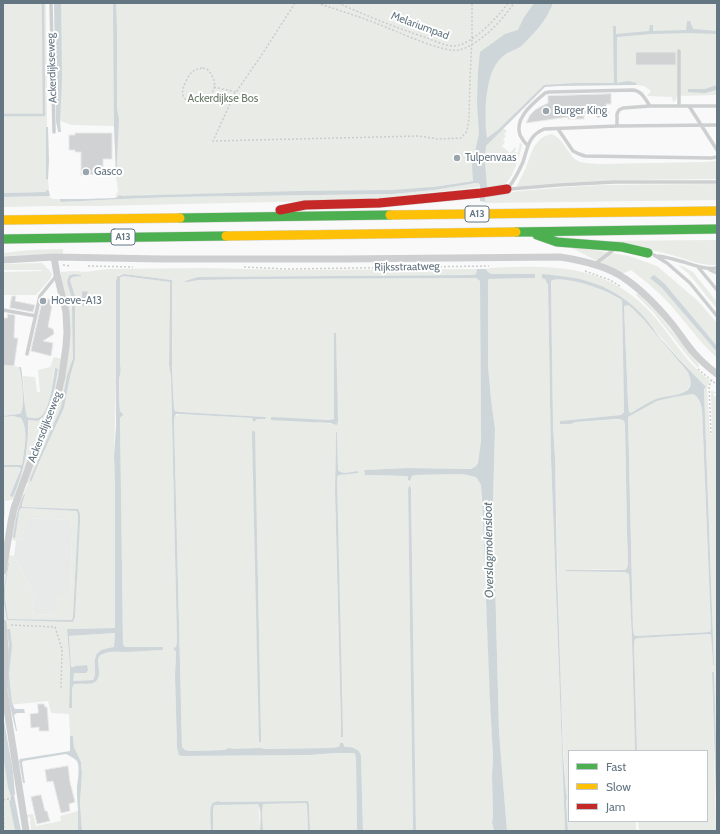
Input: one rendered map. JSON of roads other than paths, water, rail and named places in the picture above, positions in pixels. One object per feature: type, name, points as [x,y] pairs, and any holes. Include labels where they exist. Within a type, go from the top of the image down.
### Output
[{"type":"highway","name":"A13","points":[[237,217],[305,205],[379,203],[476,194],[508,189]]},
{"type":"highway","name":"A13","points":[[3,220],[717,211]]},
{"type":"highway","name":"A13","points":[[3,239],[717,229]]},
{"type":"highway","name":"A13","points":[[526,232],[557,242],[618,247],[651,254]]},
{"type":"street","name":"Rijksstraatweg","points":[[3,260],[54,257],[161,259],[342,259],[560,257],[578,260],[607,269],[623,277],[658,308],[695,355],[717,374]]},
{"type":"street","name":"Ackersdijkseweg","points":[[3,571],[14,508],[34,453],[54,408],[60,390],[67,332],[66,312],[54,257]]},
{"type":"street","points":[[3,624],[4,690],[26,831]]},
{"type":"lane","name":"Ackerdijkseweg","points":[[50,3],[54,132]]},
{"type":"lane","points":[[679,51],[679,106]]},
{"type":"lane","points":[[528,146],[520,136],[520,121],[524,113],[545,93],[633,90],[641,93],[650,106]]},
{"type":"lane","points":[[617,126],[617,114],[619,110],[623,108],[650,106],[717,106]]},
{"type":"lane","points":[[690,106],[717,150]]},
{"type":"lane","points":[[508,189],[516,176],[531,138],[537,132],[544,129],[617,126],[717,125]]},
{"type":"lane","points":[[558,129],[573,151],[585,156],[717,157]]},
{"type":"lane","name":"A13","points":[[508,189],[614,182],[717,182]]},
{"type":"lane","points":[[594,265],[618,247]]},
{"type":"lane","name":"A13","points":[[651,254],[710,269],[717,273]]},
{"type":"lane","name":"A13","points":[[651,254],[667,263],[690,283],[717,316]]},
{"type":"lane","points":[[697,266],[717,290]]},
{"type":"lane","name":"A13","points":[[710,269],[717,268]]},
{"type":"lane","points":[[27,354],[40,296],[57,275]]},
{"type":"lane","points":[[3,310],[36,316]]},
{"type":"water","points":[[54,3],[61,3],[61,132],[58,132],[56,122]]},
{"type":"water","points":[[113,3],[116,3],[117,109],[119,119],[117,176],[114,126]]},
{"type":"water","points":[[534,3],[553,3],[546,18],[533,34],[521,46],[504,55],[496,64],[492,73],[487,95],[487,138],[498,130],[544,85],[614,83],[613,26],[616,26],[616,34],[649,31],[650,25],[653,25],[653,31],[686,30],[687,21],[690,21],[693,29],[717,31],[717,34],[651,34],[617,37],[617,83],[629,81],[636,83],[637,85],[545,87],[486,146],[485,160],[487,188],[485,202],[480,201],[480,185],[478,183],[434,190],[393,194],[173,197],[61,202],[60,200],[115,198],[120,195],[393,190],[433,187],[473,181],[472,165],[479,134],[477,102],[480,52],[505,34],[518,30],[523,19]]},
{"type":"water","points":[[717,85],[716,90],[705,93],[688,92],[688,89],[705,89]]},
{"type":"water","points":[[46,127],[48,127],[48,180],[46,179]]},
{"type":"water","points":[[47,190],[49,191],[50,196],[3,197],[3,193],[45,192]]},
{"type":"water","name":"Overslagmolensloot","points":[[477,269],[486,269],[491,274],[535,274],[535,278],[488,280],[488,366],[495,429],[493,501],[499,732],[507,831],[494,831],[492,822],[493,756],[481,485],[476,477],[460,474],[417,475],[412,476],[410,481],[408,480],[407,476],[365,475],[364,470],[408,468],[471,469],[478,463],[481,441],[480,281],[476,278],[258,279],[199,280],[185,282],[198,277],[473,275],[476,274]]},
{"type":"water","points":[[124,274],[172,280],[172,369],[175,411],[266,417],[265,419],[257,419],[254,422],[252,418],[180,414],[176,414],[175,416],[182,747],[185,750],[190,751],[225,750],[228,748],[328,748],[339,747],[340,743],[343,743],[345,747],[355,748],[359,751],[361,756],[363,831],[357,831],[356,758],[354,753],[310,755],[179,755],[177,748],[175,676],[176,651],[174,650],[177,642],[171,377],[169,365],[170,282],[123,276],[120,278],[121,369],[119,389],[120,411],[123,414],[120,418],[123,644],[125,647],[163,647],[163,650],[111,652],[101,655],[98,660],[99,675],[97,680],[90,684],[73,685],[72,708],[69,708],[70,667],[67,629],[115,628],[114,457],[116,426],[116,282],[117,277]],"holes":[[[115,633],[114,647],[101,650],[97,654],[95,659],[95,674],[93,680],[73,681],[74,673],[86,673],[88,670],[87,665],[71,667],[69,636]]]},
{"type":"water","points":[[542,274],[583,280],[610,290],[629,302],[706,387],[704,389],[714,665],[710,634],[635,639],[637,750],[635,750],[629,574],[625,572],[566,571],[625,570],[627,568],[625,422],[621,419],[617,419],[560,424],[560,421],[621,415],[624,412],[622,300],[602,290],[582,283],[559,279],[551,281],[557,570],[563,754],[567,797],[568,831],[565,831],[551,459],[548,285],[545,279],[542,278]],"holes":[[[628,305],[687,371],[690,379],[690,386],[688,390],[683,393],[656,399],[631,413],[629,412],[628,403],[624,306]],[[693,394],[697,397],[702,409],[711,629],[710,632],[636,636],[634,635],[633,629],[628,417],[657,401]]]},
{"type":"water","points":[[70,275],[81,275],[72,277],[70,280],[75,296],[75,359],[64,408],[31,482],[30,479],[61,407],[67,375],[73,358],[72,301],[67,280]]},
{"type":"water","points":[[654,275],[665,284],[717,346],[717,352],[662,288],[650,278]]},
{"type":"water","points":[[334,333],[336,333],[337,425],[330,423],[271,420],[271,417],[334,419]]},
{"type":"water","points":[[19,367],[21,367],[27,417],[34,418],[40,417],[43,414],[49,402],[55,368],[58,369],[54,393],[47,410],[40,420],[28,420],[28,441],[25,460],[13,497],[10,496],[21,469],[19,467],[3,467],[3,465],[22,465],[25,429],[21,418],[3,416],[21,413],[23,397]]},
{"type":"water","points":[[253,430],[255,432],[261,742],[259,742]]},
{"type":"water","points":[[336,432],[338,470],[344,473],[358,471],[358,473],[339,475],[337,477],[343,737],[341,737],[335,491]]},
{"type":"water","points":[[409,486],[411,489],[416,831],[413,831]]},
{"type":"water","points":[[24,494],[22,507],[78,509],[80,514],[75,617],[73,622],[7,620],[3,597],[8,563],[5,598],[8,619],[72,620],[73,616],[78,518],[77,511],[21,508],[15,538],[13,537],[17,515]]},
{"type":"water","points":[[7,629],[10,629],[12,646],[9,674],[12,703],[15,709],[24,709],[25,713],[17,713],[14,715],[17,731],[10,706],[7,685],[9,645]]},
{"type":"water","points":[[712,672],[714,672],[717,831]]},
{"type":"water","points":[[3,715],[13,771],[14,795],[21,831],[15,831],[9,801],[11,800],[11,796],[3,756]]},
{"type":"water","points":[[70,736],[73,736],[74,747],[81,762],[82,773],[80,803],[82,831],[78,831],[77,786],[79,770],[77,761],[66,754],[23,761],[25,783],[23,783],[19,761],[20,759],[70,751]]},
{"type":"water","points":[[218,801],[308,801],[310,831],[308,831],[307,805],[306,803],[303,803],[263,804],[263,831],[260,831],[260,814],[258,804],[214,805],[213,831],[211,831],[211,806],[213,803]]},
{"type":"waterway","points":[[3,115],[44,115],[43,3]]},
{"type":"place","name":"Burger King","points":[[546,111]]},
{"type":"place","name":"Tulpenvaas","points":[[457,158]]},
{"type":"place","name":"Gasco","points":[[86,172]]},
{"type":"place","name":"Hoeve-A13","points":[[43,301]]},
{"type":"park label","name":"Ackerdijkse Bos","points":[[223,99]]}]
